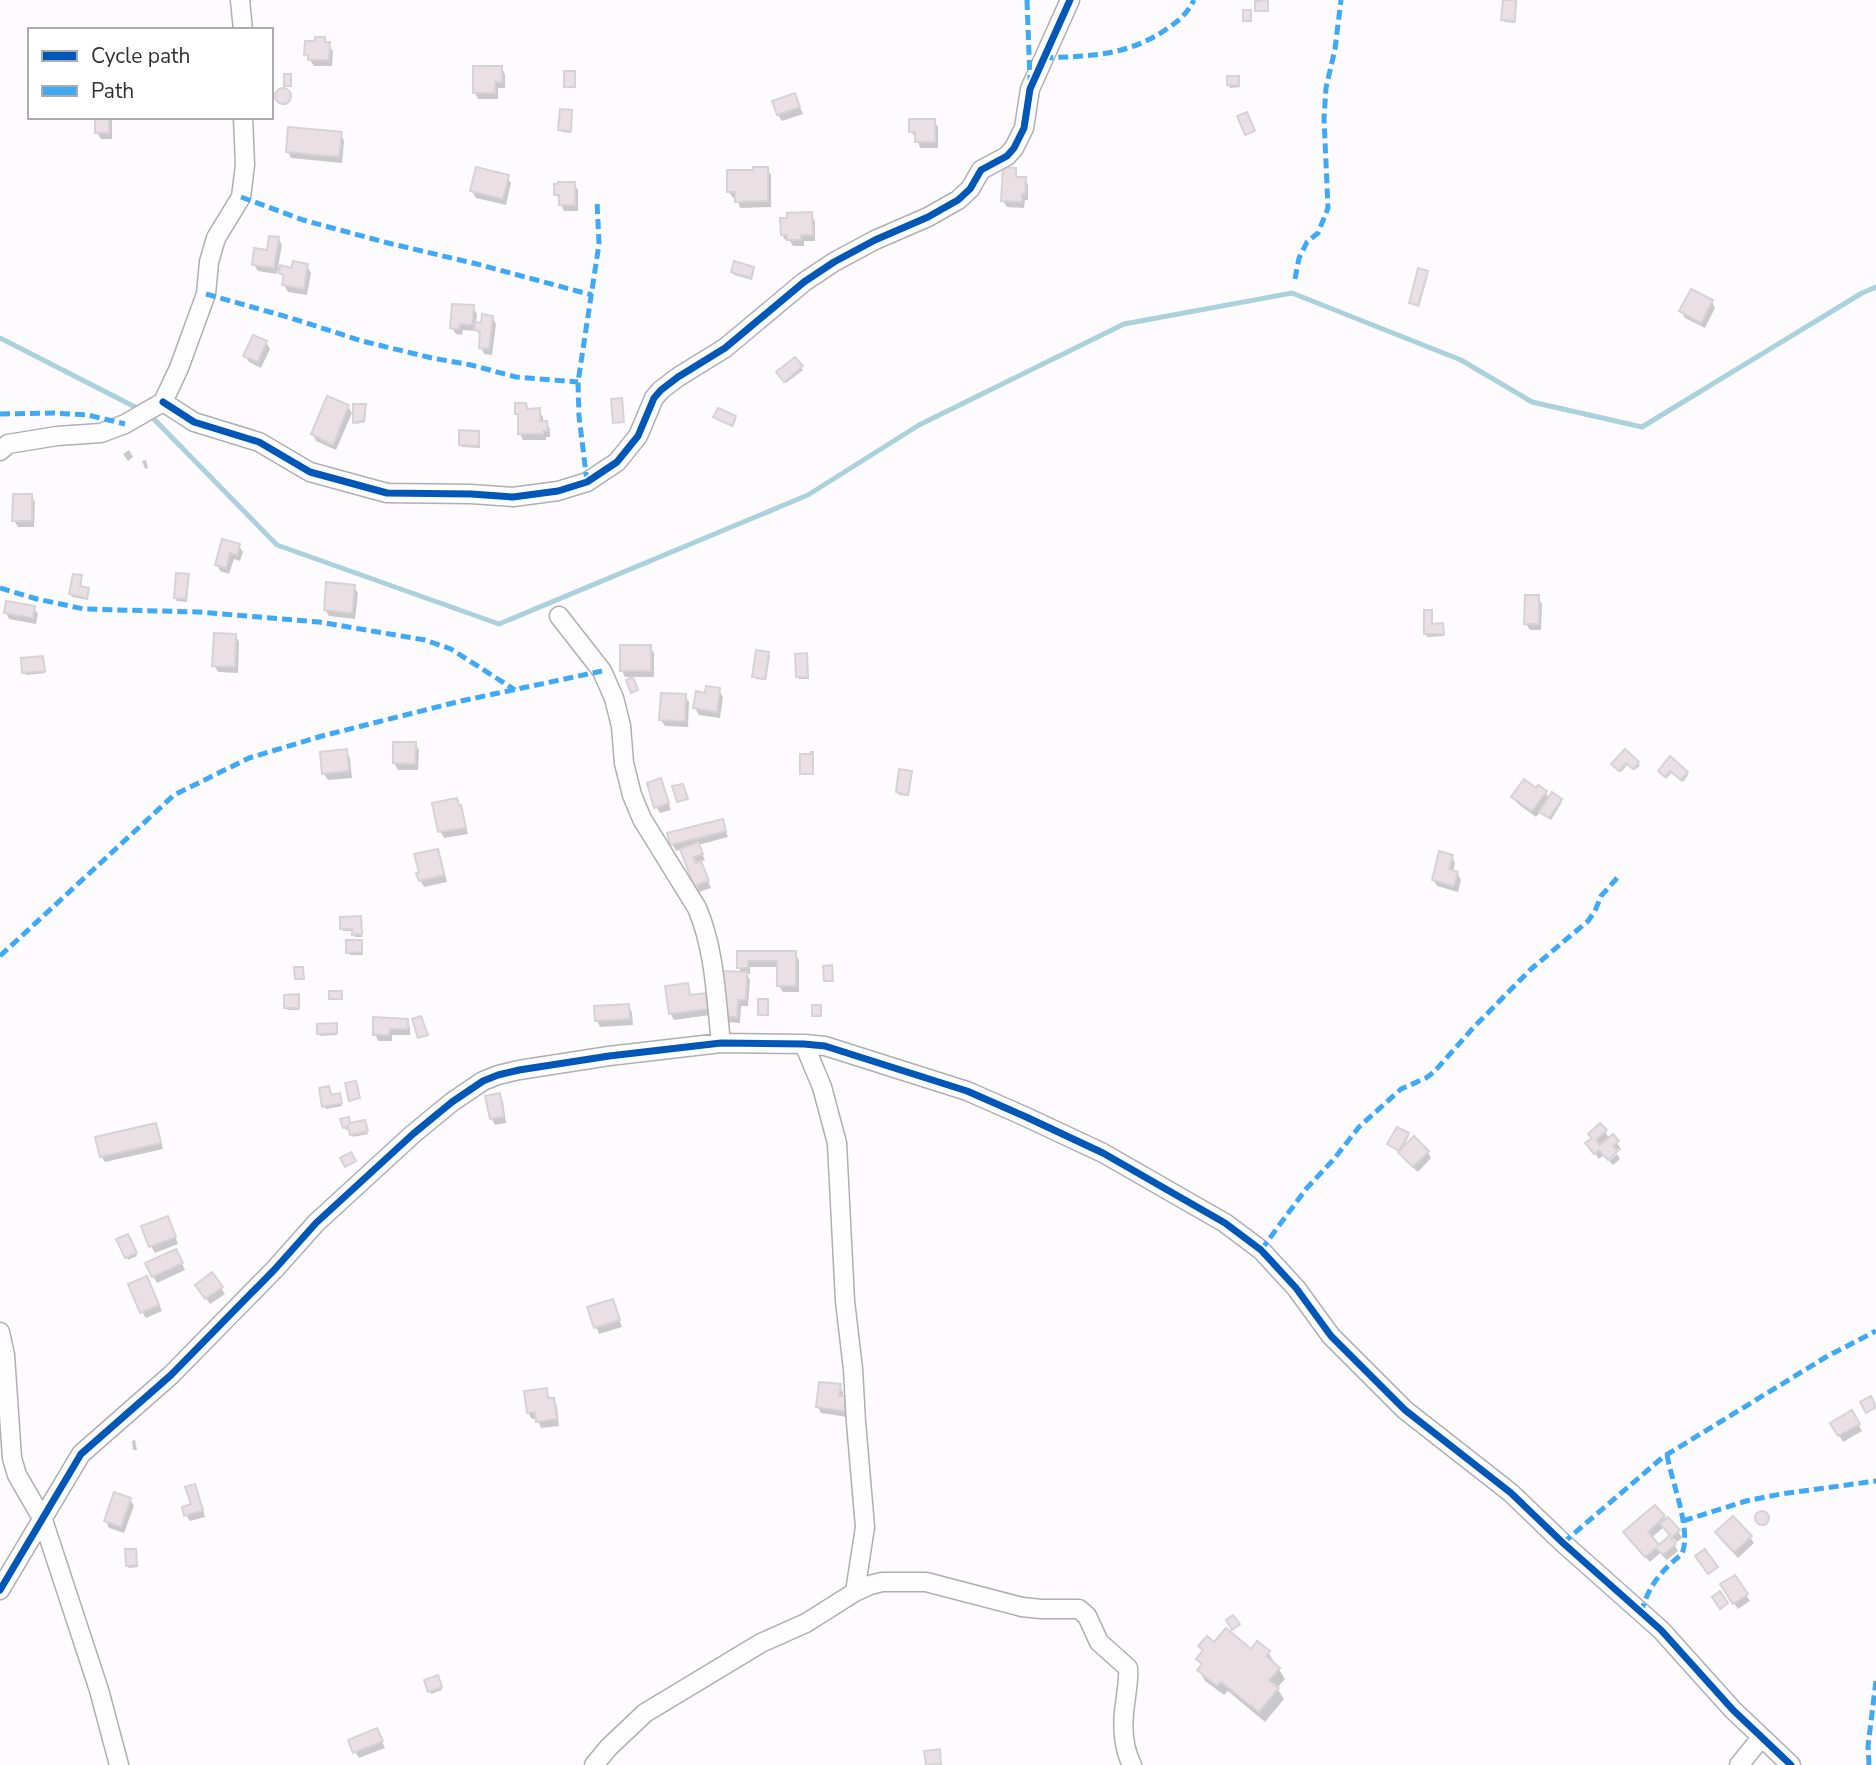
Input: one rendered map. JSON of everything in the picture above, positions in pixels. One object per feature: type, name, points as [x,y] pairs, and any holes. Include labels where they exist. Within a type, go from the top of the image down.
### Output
[{"type":"street","points":[[240,0],[243,28]]},
{"type":"street","points":[[163,402],[194,422],[259,442],[310,472],[387,493],[513,497],[558,491],[587,482],[617,462],[638,436],[653,398],[669,383],[725,348],[804,282],[834,262],[958,200],[970,189],[981,170],[1007,156],[1024,128],[1030,89],[1070,0]]},
{"type":"street","points":[[0,451],[8,444],[57,436],[101,433],[125,424],[163,402],[179,368],[206,294],[209,262],[216,238],[240,197],[245,165],[243,119]]},
{"type":"street","points":[[559,616],[601,671],[614,698],[632,795],[642,819],[697,908],[703,923],[721,1043]]},
{"type":"street","points":[[0,1590],[81,1454],[171,1376],[316,1223],[413,1134],[483,1081],[519,1070],[609,1055],[721,1043],[825,1046],[967,1091],[1103,1153],[1225,1223],[1261,1250],[1296,1288],[1331,1336],[1405,1410],[1511,1493],[1563,1544],[1661,1630],[1717,1693],[1791,1765]]},
{"type":"street","points":[[804,1044],[822,1087],[836,1143],[845,1301],[865,1527],[855,1592]]},
{"type":"street","points":[[0,1332],[5,1355],[12,1458],[17,1475],[43,1520],[70,1597],[120,1765]]},
{"type":"street","points":[[594,1765],[645,1713],[761,1643],[806,1623],[870,1585],[882,1582],[926,1581],[1021,1607],[1079,1609],[1085,1613],[1099,1642],[1128,1668],[1122,1723],[1125,1746],[1132,1765]]},
{"type":"street","points":[[1739,1765],[1761,1738]]},
{"type":"building","points":[[1268,0],[1268,11],[1255,11],[1255,1]]},
{"type":"building","points":[[1503,0],[1516,0],[1515,21],[1501,20]]},
{"type":"building","points":[[1243,10],[1251,10],[1251,21],[1243,21]]},
{"type":"building","points":[[315,37],[325,37],[325,42],[330,42],[329,60],[308,60],[308,55],[304,55],[305,41],[315,41]]},
{"type":"building","points":[[473,66],[502,66],[502,82],[495,82],[495,93],[473,93]]},
{"type":"building","points":[[564,71],[575,71],[575,87],[564,87]]},
{"type":"building","points":[[284,74],[291,74],[291,86],[284,86]]},
{"type":"building","points":[[1227,76],[1239,76],[1239,85],[1227,85]]},
{"type":"building","points":[[283,88],[291,96],[283,104],[275,96]]},
{"type":"building","points":[[795,93],[800,107],[777,115],[772,101]]},
{"type":"building","points":[[560,109],[572,110],[571,131],[558,130]]},
{"type":"building","points":[[1247,112],[1255,131],[1245,135],[1237,116]]},
{"type":"building","points":[[95,119],[109,119],[109,133],[95,133]]},
{"type":"building","points":[[909,119],[935,119],[935,142],[915,142],[915,132],[909,132]]},
{"type":"building","points":[[288,127],[342,132],[339,157],[286,152]]},
{"type":"building","points":[[476,167],[509,175],[503,199],[470,191]]},
{"type":"building","points":[[753,167],[768,167],[768,201],[735,202],[735,192],[727,192],[727,170],[753,170]]},
{"type":"building","points":[[1003,167],[1016,168],[1016,177],[1026,177],[1022,202],[1001,201]]},
{"type":"building","points":[[575,182],[575,205],[559,205],[559,195],[554,195],[554,184]]},
{"type":"building","points":[[812,212],[813,235],[801,235],[801,240],[787,240],[787,235],[781,235],[780,218],[787,218],[787,213]]},
{"type":"building","points":[[269,236],[279,237],[274,268],[252,265],[254,248],[267,250]]},
{"type":"building","points":[[293,261],[308,264],[304,289],[282,285],[284,275],[279,273],[280,265],[291,268]]},
{"type":"building","points":[[734,261],[754,267],[751,278],[731,272]]},
{"type":"building","points":[[1418,268],[1428,271],[1418,305],[1409,303]]},
{"type":"building","points":[[1691,289],[1713,300],[1701,323],[1679,311]]},
{"type":"building","points":[[452,304],[474,305],[472,325],[460,324],[459,329],[450,328]]},
{"type":"building","points":[[482,314],[493,316],[489,349],[479,348],[480,331],[474,330],[475,322],[481,323]]},
{"type":"building","points":[[253,335],[267,341],[258,362],[243,356]]},
{"type":"building","points":[[795,357],[803,366],[784,382],[776,372]]},
{"type":"building","points":[[327,396],[349,405],[333,445],[311,434]]},
{"type":"building","points":[[622,398],[624,422],[613,423],[611,399]]},
{"type":"building","points":[[515,403],[526,403],[527,409],[540,408],[540,421],[547,421],[548,431],[543,431],[543,434],[518,434]]},
{"type":"building","points":[[353,404],[366,404],[364,420],[353,423]]},
{"type":"building","points":[[718,408],[736,416],[732,426],[713,417]]},
{"type":"building","points":[[459,430],[479,431],[479,446],[459,445]]},
{"type":"building","points":[[13,494],[32,494],[32,521],[12,521]]},
{"type":"building","points":[[222,539],[240,544],[237,555],[230,553],[226,568],[215,565]]},
{"type":"building","points":[[176,573],[189,574],[186,599],[174,598]]},
{"type":"building","points":[[73,574],[82,575],[80,586],[89,588],[87,598],[69,594]]},
{"type":"building","points":[[326,582],[355,585],[352,613],[324,610]]},
{"type":"building","points":[[1525,595],[1539,595],[1539,624],[1524,624]]},
{"type":"building","points":[[6,601],[35,606],[33,618],[4,613]]},
{"type":"building","points":[[1424,610],[1432,610],[1432,624],[1443,623],[1444,634],[1424,634]]},
{"type":"building","points":[[214,633],[236,634],[235,667],[212,666]]},
{"type":"building","points":[[620,645],[651,645],[651,671],[620,671]]},
{"type":"building","points":[[756,650],[769,652],[765,679],[752,677]]},
{"type":"building","points":[[807,653],[808,677],[796,677],[795,654]]},
{"type":"building","points":[[43,656],[45,671],[22,673],[21,658]]},
{"type":"building","points":[[633,677],[638,690],[631,693],[626,680]]},
{"type":"building","points":[[706,686],[720,688],[717,712],[693,708],[696,691],[705,693]]},
{"type":"building","points":[[661,693],[686,694],[685,721],[659,720]]},
{"type":"building","points":[[393,742],[416,742],[415,764],[393,763]]},
{"type":"building","points":[[347,749],[349,771],[322,774],[320,752]]},
{"type":"building","points":[[1625,749],[1639,762],[1633,769],[1626,763],[1619,771],[1611,764]]},
{"type":"building","points":[[811,752],[813,774],[800,774],[800,754]]},
{"type":"building","points":[[1670,756],[1688,772],[1681,780],[1670,771],[1665,777],[1658,771]]},
{"type":"building","points":[[899,769],[912,771],[908,795],[896,792]]},
{"type":"building","points":[[661,778],[669,803],[654,808],[647,783]]},
{"type":"building","points":[[1524,779],[1536,788],[1538,785],[1547,791],[1532,811],[1511,797]]},
{"type":"building","points":[[683,784],[688,799],[677,802],[672,786]]},
{"type":"building","points":[[1552,792],[1562,799],[1549,818],[1539,812]]},
{"type":"building","points":[[457,798],[466,828],[438,832],[432,803]]},
{"type":"building","points":[[723,819],[726,831],[670,845],[667,833]]},
{"type":"building","points":[[698,842],[703,854],[693,857],[696,863],[701,861],[709,881],[694,886],[680,849]]},
{"type":"building","points":[[438,849],[444,875],[419,881],[414,854]]},
{"type":"building","points":[[1439,851],[1453,855],[1449,869],[1458,872],[1454,886],[1432,880]]},
{"type":"building","points":[[361,916],[362,934],[352,935],[352,929],[340,929],[340,917]]},
{"type":"building","points":[[346,940],[362,940],[362,952],[346,953]]},
{"type":"building","points":[[737,951],[796,951],[796,986],[777,986],[777,961],[748,961],[748,968],[737,968]]},
{"type":"building","points":[[832,965],[833,981],[824,981],[823,966]]},
{"type":"building","points":[[294,967],[303,967],[304,979],[295,979]]},
{"type":"building","points":[[722,971],[747,972],[746,1000],[738,1000],[737,1017],[720,1016]]},
{"type":"building","points":[[688,983],[690,995],[706,993],[708,1009],[669,1014],[665,986]]},
{"type":"building","points":[[329,991],[342,991],[342,999],[329,999]]},
{"type":"building","points":[[299,994],[299,1008],[284,1008],[284,995]]},
{"type":"building","points":[[758,999],[768,999],[768,1015],[758,1015]]},
{"type":"building","points":[[629,1004],[630,1019],[595,1021],[594,1006]]},
{"type":"building","points":[[812,1005],[821,1005],[821,1016],[812,1016]]},
{"type":"building","points":[[421,1016],[428,1035],[418,1038],[412,1019]]},
{"type":"building","points":[[373,1017],[408,1019],[408,1029],[390,1029],[389,1035],[373,1035]]},
{"type":"building","points":[[337,1023],[337,1033],[317,1034],[317,1024]]},
{"type":"building","points":[[356,1081],[360,1098],[349,1101],[345,1083]]},
{"type":"building","points":[[329,1086],[331,1095],[340,1093],[342,1103],[322,1107],[319,1088]]},
{"type":"building","points":[[500,1093],[504,1116],[490,1119],[485,1096]]},
{"type":"building","points":[[349,1117],[350,1123],[365,1120],[368,1131],[350,1135],[348,1126],[343,1128],[340,1119]]},
{"type":"building","points":[[156,1123],[161,1143],[100,1157],[95,1137]]},
{"type":"building","points":[[1600,1123],[1607,1130],[1596,1140],[1600,1145],[1613,1134],[1619,1141],[1613,1146],[1618,1151],[1608,1160],[1599,1150],[1594,1154],[1585,1143],[1592,1138],[1588,1134]]},
{"type":"building","points":[[1397,1127],[1409,1133],[1399,1151],[1387,1144]]},
{"type":"building","points":[[1414,1136],[1429,1151],[1413,1167],[1398,1152]]},
{"type":"building","points":[[351,1152],[356,1161],[345,1167],[340,1158]]},
{"type":"building","points":[[168,1216],[176,1237],[149,1247],[141,1226]]},
{"type":"building","points":[[128,1234],[137,1253],[125,1258],[116,1239]]},
{"type":"building","points":[[176,1249],[183,1263],[152,1277],[145,1263]]},
{"type":"building","points":[[212,1272],[223,1287],[205,1299],[195,1285]]},
{"type":"building","points":[[147,1276],[159,1305],[140,1313],[128,1284]]},
{"type":"building","points":[[613,1299],[620,1320],[594,1328],[587,1307]]},
{"type":"building","points":[[819,1382],[841,1384],[839,1396],[846,1396],[844,1411],[816,1407]]},
{"type":"building","points":[[547,1388],[548,1398],[554,1398],[557,1419],[536,1422],[535,1412],[527,1413],[524,1391]]},
{"type":"building","points":[[1871,1396],[1876,1407],[1866,1413],[1860,1402]]},
{"type":"building","points":[[1852,1410],[1860,1424],[1838,1436],[1830,1423]]},
{"type":"building","points":[[195,1484],[203,1510],[184,1516],[182,1507],[191,1504],[185,1487]]},
{"type":"building","points":[[114,1492],[131,1498],[121,1527],[104,1521]]},
{"type":"building","points":[[1655,1505],[1665,1516],[1648,1532],[1659,1545],[1670,1535],[1660,1524],[1668,1517],[1680,1530],[1671,1538],[1676,1544],[1663,1555],[1656,1548],[1645,1557],[1623,1532]]},
{"type":"building","points":[[1762,1511],[1767,1513],[1767,1523],[1762,1525],[1757,1523],[1755,1518],[1757,1513]]},
{"type":"building","points":[[1733,1516],[1752,1536],[1734,1552],[1715,1532]]},
{"type":"building","points":[[125,1549],[136,1549],[137,1565],[126,1566]]},
{"type":"building","points":[[1705,1549],[1718,1567],[1708,1574],[1695,1556]]},
{"type":"building","points":[[1735,1575],[1748,1594],[1733,1604],[1720,1584]]},
{"type":"building","points":[[1720,1591],[1728,1603],[1720,1609],[1712,1597]]},
{"type":"building","points":[[1233,1615],[1240,1624],[1232,1630],[1226,1620]]},
{"type":"building","points":[[1226,1628],[1251,1649],[1257,1641],[1270,1651],[1266,1656],[1280,1668],[1269,1680],[1279,1688],[1259,1712],[1221,1682],[1217,1686],[1197,1670],[1202,1664],[1196,1659],[1203,1650],[1198,1646],[1207,1636],[1214,1642]]},
{"type":"building","points":[[438,1675],[442,1687],[428,1692],[424,1680]]},
{"type":"building","points":[[377,1728],[383,1741],[353,1753],[348,1740]]},
{"type":"building","points":[[940,1749],[941,1764],[926,1765],[924,1751]]},
{"type":"waterway","points":[[149,414],[277,545],[499,624],[808,495],[919,425],[1124,324],[1292,293],[1461,360],[1532,402],[1642,427],[1876,287]]},
{"type":"waterway","points":[[0,338],[141,410]]},
{"type":"marked path","points":[[1027,0],[1030,80]]},
{"type":"marked path","points":[[1043,58],[1108,53],[1139,44],[1176,22],[1194,0]]},
{"type":"marked path","points":[[1295,279],[1299,258],[1307,242],[1318,233],[1328,208],[1324,118],[1326,88],[1335,49],[1341,0]]},
{"type":"marked path","points":[[241,197],[303,220],[592,295]]},
{"type":"marked path","points":[[587,482],[578,382],[599,244],[597,201]]},
{"type":"marked path","points":[[206,294],[362,341],[432,358],[516,377],[578,382]]},
{"type":"marked path","points":[[0,414],[88,415],[125,424]]},
{"type":"marked path","points":[[0,588],[84,609],[198,612],[319,622],[425,640],[451,649],[515,690]]},
{"type":"marked path","points":[[0,956],[174,795],[249,758],[322,736],[461,701],[602,671]]},
{"type":"marked path","points":[[1261,1250],[1306,1189],[1359,1127],[1401,1089],[1434,1072],[1530,970],[1588,921],[1601,896],[1619,876]]},
{"type":"marked path","points":[[1563,1543],[1663,1457],[1826,1357],[1876,1331]]},
{"type":"marked path","points":[[1641,1613],[1652,1587],[1661,1573],[1682,1554],[1684,1544],[1683,1518],[1667,1454]]},
{"type":"marked path","points":[[1683,1521],[1746,1501],[1876,1481]]},
{"type":"marked path","points":[[1869,1765],[1868,1746],[1876,1681]]},
{"type":"cycle path","points":[[163,402],[194,422],[259,442],[310,472],[387,493],[513,497],[558,491],[587,482],[617,462],[638,436],[654,398],[661,390],[725,348],[804,282],[875,240],[928,217],[958,200],[970,189],[981,170],[1007,156],[1024,128],[1030,89],[1070,0]]},
{"type":"cycle path","points":[[0,1590],[81,1454],[171,1375],[316,1223],[413,1134],[483,1081],[519,1070],[721,1043],[825,1046],[967,1091],[1024,1116],[1103,1153],[1225,1223],[1261,1250],[1296,1288],[1331,1336],[1405,1410],[1511,1493],[1661,1630],[1733,1710],[1791,1765]]}]
